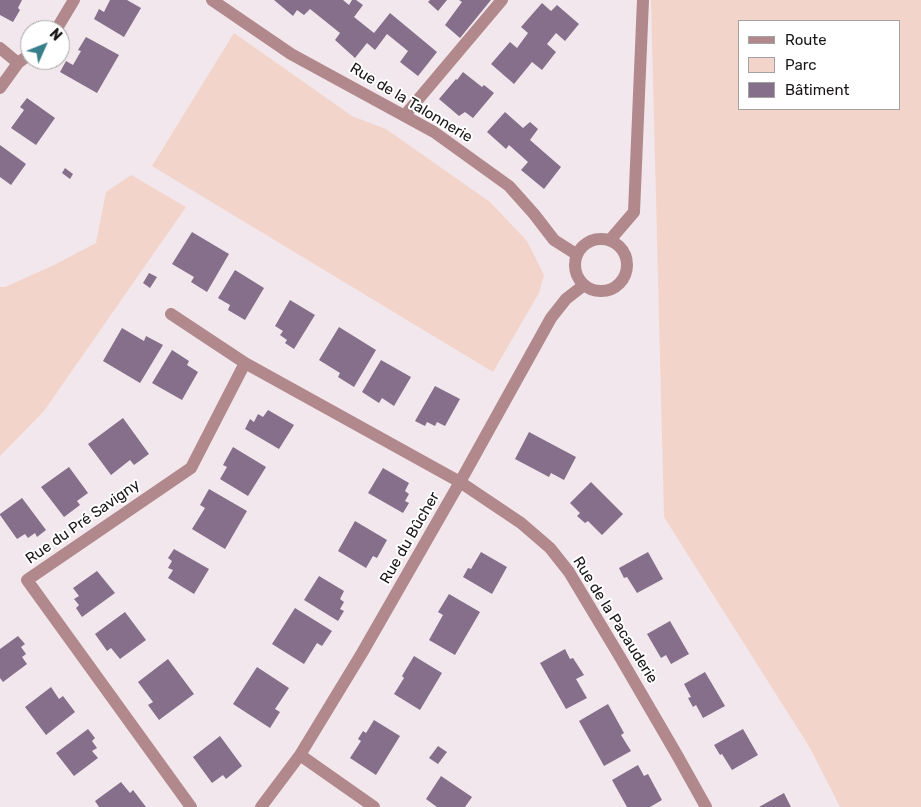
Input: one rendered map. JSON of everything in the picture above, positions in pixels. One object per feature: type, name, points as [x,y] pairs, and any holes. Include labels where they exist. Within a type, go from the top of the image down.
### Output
[{"type":"street","points":[[62,20],[74,0]]},
{"type":"street","name":"Rue de la Talonnerie","points":[[212,0],[291,54],[434,132],[509,186],[554,240],[576,254]]},
{"type":"street","points":[[405,116],[502,0]]},
{"type":"street","points":[[610,240],[634,212],[643,0]]},
{"type":"street","points":[[0,48],[18,62],[0,88]]},
{"type":"street","points":[[600,238],[610,240],[622,249],[626,256],[627,270],[620,283],[614,288],[607,291],[591,290],[579,280],[574,268],[576,254],[582,246],[591,240],[600,238]]},
{"type":"street","name":"Rue du Bûcher","points":[[262,807],[300,755],[362,653],[551,318],[566,299],[584,285]]},
{"type":"street","points":[[172,314],[245,363],[460,482]]},
{"type":"street","name":"Rue du Pré Savigny","points":[[191,807],[27,580],[191,468],[245,363]]},
{"type":"street","name":"Rue de la Pacauderie","points":[[460,482],[521,523],[550,548],[569,572],[677,754],[706,807]]},
{"type":"street","points":[[300,755],[374,807]]},
{"type":"green space","points":[[651,0],[921,0],[921,807],[840,807],[810,748],[664,517]]},
{"type":"green space","points":[[234,33],[352,116],[386,129],[490,202],[527,241],[544,275],[539,293],[493,372],[152,166]]},
{"type":"green space","points":[[131,175],[186,207],[44,411],[0,456],[0,287],[5,287],[54,265],[96,243],[106,192]]},
{"type":"building","points":[[0,0],[22,0],[18,8],[20,10],[13,22],[0,15]]},
{"type":"building","points":[[110,0],[127,0],[141,8],[124,37],[94,19],[99,9],[104,12]]},
{"type":"building","points":[[274,0],[343,0],[349,5],[352,0],[356,0],[363,5],[354,17],[374,33],[390,13],[437,52],[418,76],[400,62],[408,51],[387,34],[375,50],[367,43],[355,58],[335,40],[340,33],[310,9],[304,15],[297,10],[293,16]]},
{"type":"building","points":[[430,0],[447,0],[438,11],[428,2]]},
{"type":"building","points":[[459,0],[491,0],[460,38],[445,25],[462,2]]},
{"type":"building","points":[[542,3],[551,11],[557,5],[579,24],[565,41],[556,33],[547,44],[556,52],[542,70],[532,62],[514,84],[491,64],[510,42],[517,48],[528,33],[521,27]]},
{"type":"building","points":[[86,37],[119,55],[97,93],[60,72],[61,70],[70,70],[70,63],[73,65],[81,51],[78,50]]},
{"type":"building","points":[[463,72],[482,87],[484,85],[494,93],[473,118],[465,112],[459,116],[439,99]]},
{"type":"building","points":[[27,98],[55,118],[36,145],[11,128],[24,110],[20,107]]},
{"type":"building","points":[[505,112],[523,128],[530,122],[538,129],[530,140],[561,167],[544,189],[521,170],[528,162],[509,145],[506,149],[487,132]]},
{"type":"building","points":[[0,145],[26,164],[11,185],[0,177]]},
{"type":"building","points":[[65,168],[73,174],[70,179],[62,173]]},
{"type":"building","points":[[192,232],[229,254],[207,292],[191,282],[194,277],[172,264]]},
{"type":"building","points":[[235,270],[264,288],[245,320],[228,310],[230,305],[218,298]]},
{"type":"building","points":[[149,273],[157,277],[150,288],[143,283]]},
{"type":"building","points":[[290,300],[315,315],[294,349],[285,343],[287,340],[280,335],[283,331],[275,326]]},
{"type":"building","points":[[339,327],[376,350],[354,387],[338,377],[340,373],[319,360]]},
{"type":"building","points":[[122,328],[144,341],[146,336],[163,345],[140,383],[103,361]]},
{"type":"building","points":[[172,350],[189,361],[187,365],[198,372],[182,400],[152,383]]},
{"type":"building","points":[[381,360],[411,377],[394,406],[382,398],[379,403],[362,392]]},
{"type":"building","points":[[435,386],[460,399],[445,426],[437,422],[435,426],[427,422],[425,426],[415,421]]},
{"type":"building","points":[[268,410],[294,425],[279,449],[245,429],[250,419],[254,422],[258,414],[263,417]]},
{"type":"building","points":[[123,418],[149,454],[134,465],[130,460],[111,475],[88,444]]},
{"type":"building","points":[[529,432],[576,457],[564,480],[551,473],[549,477],[515,459]]},
{"type":"building","points":[[233,447],[266,467],[248,496],[220,479],[227,467],[223,465]]},
{"type":"building","points":[[69,467],[88,493],[77,501],[80,505],[64,517],[41,487]]},
{"type":"building","points":[[383,468],[409,483],[405,491],[409,494],[405,501],[409,503],[403,513],[368,493]]},
{"type":"building","points":[[591,482],[623,514],[602,535],[588,521],[585,523],[577,516],[580,513],[570,503]]},
{"type":"building","points":[[209,489],[247,511],[225,549],[192,529],[205,508],[200,505]]},
{"type":"building","points":[[22,498],[46,530],[37,537],[35,533],[28,538],[25,534],[17,539],[0,515]]},
{"type":"building","points":[[355,521],[387,540],[377,558],[373,556],[366,568],[338,551]]},
{"type":"building","points":[[174,549],[209,569],[194,594],[168,578],[173,570],[168,568],[172,561],[168,558]]},
{"type":"building","points":[[481,552],[507,567],[492,594],[463,577],[468,568],[471,569]]},
{"type":"building","points":[[648,552],[663,579],[637,593],[627,577],[624,578],[619,568]]},
{"type":"building","points":[[97,571],[115,593],[82,617],[76,608],[79,605],[74,599],[79,596],[73,588]]},
{"type":"building","points":[[319,576],[344,591],[340,599],[344,602],[340,609],[344,611],[338,621],[304,600]]},
{"type":"building","points":[[449,594],[480,612],[455,655],[429,640],[443,615],[438,612]]},
{"type":"building","points":[[295,608],[332,631],[322,646],[317,643],[304,664],[272,644]]},
{"type":"building","points":[[125,612],[146,640],[120,659],[111,648],[107,651],[95,634]]},
{"type":"building","points":[[670,621],[689,654],[671,664],[666,655],[661,658],[647,634]]},
{"type":"building","points":[[18,636],[25,644],[21,647],[26,654],[22,657],[27,664],[3,682],[0,678],[0,649]]},
{"type":"building","points":[[565,649],[570,659],[573,658],[584,675],[576,679],[587,698],[566,709],[540,663]]},
{"type":"building","points":[[414,656],[442,673],[420,710],[394,694]]},
{"type":"building","points":[[168,659],[194,694],[159,720],[148,705],[153,702],[138,682]]},
{"type":"building","points":[[257,667],[289,688],[275,709],[280,712],[270,728],[233,704]]},
{"type":"building","points":[[705,672],[725,706],[703,718],[696,705],[693,707],[688,698],[691,697],[684,684]]},
{"type":"building","points":[[51,687],[59,699],[63,696],[75,712],[46,735],[25,707]]},
{"type":"building","points":[[608,704],[624,733],[621,735],[631,751],[604,766],[579,721]]},
{"type":"building","points":[[374,720],[400,736],[376,775],[350,758],[361,741],[358,739],[363,731],[366,733]]},
{"type":"building","points":[[88,729],[95,738],[92,741],[97,748],[92,751],[98,758],[74,776],[56,753]]},
{"type":"building","points":[[743,729],[758,755],[732,770],[714,745]]},
{"type":"building","points":[[220,736],[242,766],[226,779],[223,775],[212,783],[193,757]]},
{"type":"building","points":[[438,746],[447,752],[438,764],[429,758]]},
{"type":"building","points":[[638,765],[644,776],[648,774],[662,800],[650,807],[627,807],[612,780]]},
{"type":"building","points":[[441,776],[472,797],[465,807],[437,807],[426,799]]},
{"type":"building","points":[[121,782],[130,793],[133,790],[146,807],[99,807],[95,801]]},
{"type":"building","points":[[784,793],[791,807],[759,807]]}]
